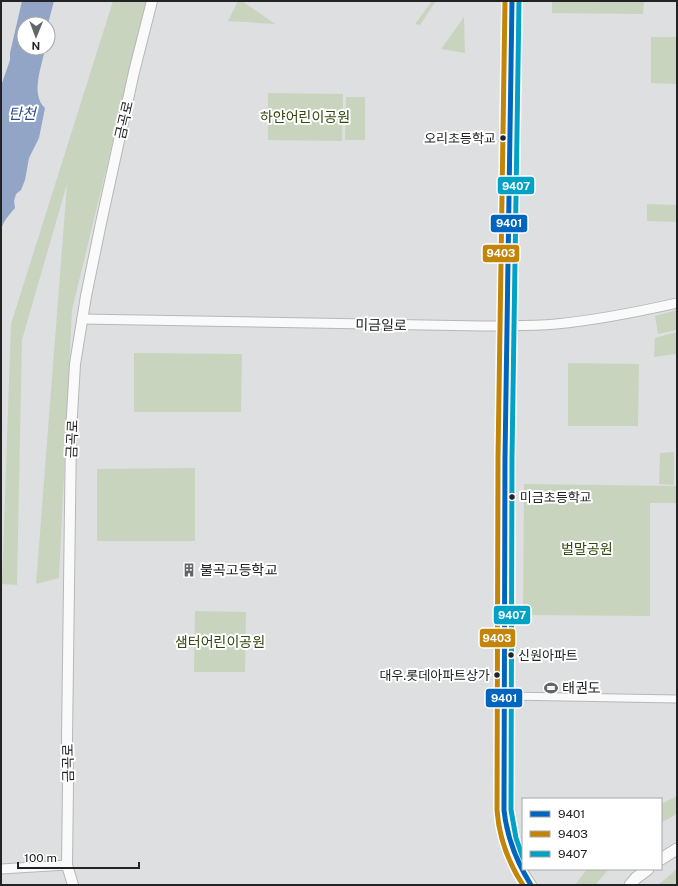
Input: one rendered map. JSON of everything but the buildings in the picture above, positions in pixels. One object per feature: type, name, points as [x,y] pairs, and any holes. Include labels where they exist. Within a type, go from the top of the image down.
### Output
[{"type":"main road","name":"금곡로","points":[[73,885],[67,865],[67,739],[71,432],[75,364],[82,319],[101,222],[152,1]]},
{"type":"main road","points":[[512,1],[506,458],[505,822],[506,835],[513,854],[522,870]]},
{"type":"main road","points":[[662,859],[677,849]]},
{"type":"main road","points":[[522,870],[531,885]]},
{"type":"main road","points":[[630,885],[647,870]]},
{"type":"street","name":"미금일로","points":[[82,319],[536,326],[642,311],[677,303]]},
{"type":"street","points":[[505,696],[677,699]]},
{"type":"street","points":[[1,869],[67,865]]},
{"type":"green space","points":[[113,1],[147,1],[72,310],[59,578],[36,584],[67,184],[22,340],[17,585],[2,584],[11,324]]},
{"type":"green space","points":[[238,1],[242,1],[275,24],[228,21]]},
{"type":"green space","points":[[432,1],[436,1],[420,25],[415,24]]},
{"type":"green space","points":[[552,1],[644,1],[643,14],[552,13]]},
{"type":"green space","points":[[464,17],[465,53],[441,49]]},
{"type":"green space","points":[[651,37],[677,37],[677,84],[651,83]]},
{"type":"green space","name":"하얀어린이공원","points":[[268,93],[343,94],[342,141],[268,140]]},
{"type":"green space","points":[[346,97],[365,97],[365,140],[345,140]]},
{"type":"green space","points":[[647,204],[677,205],[677,222],[647,221]]},
{"type":"green space","points":[[677,310],[677,330],[658,334],[655,316]]},
{"type":"green space","points":[[677,332],[676,354],[654,357],[655,338]]},
{"type":"green space","points":[[134,353],[242,354],[241,412],[134,412]]},
{"type":"green space","points":[[568,363],[639,364],[638,426],[568,426]]},
{"type":"green space","points":[[674,452],[674,485],[659,484],[660,453]]},
{"type":"green space","points":[[195,468],[195,541],[97,541],[97,469]]},
{"type":"green space","name":"벌말공원","points":[[524,484],[677,486],[677,503],[650,503],[650,616],[523,615]]},
{"type":"green space","name":"샘터어린이공원","points":[[195,611],[246,612],[245,672],[194,672]]},
{"type":"green space","points":[[677,796],[677,814],[662,822],[662,804]]},
{"type":"green space","points":[[677,869],[677,885],[658,885]]},
{"type":"green space","points":[[586,870],[608,870],[595,885],[575,885]]},
{"type":"water","name":"탄천","points":[[22,1],[54,1],[50,16],[19,16]]},
{"type":"water","name":"탄천","points":[[16,27],[16,56],[43,56],[38,80],[38,95],[45,108],[39,138],[29,158],[25,180],[21,190],[16,194],[14,201],[15,208],[8,216],[1,230],[1,86],[10,60],[10,53]]},
{"type":"transit line","name":"9403","points":[[505,1],[498,458],[497,810],[505,849],[513,868],[523,885]]},
{"type":"transit line","name":"9401","points":[[512,1],[505,458],[504,810],[510,840],[522,869]]},
{"type":"transit line","name":"9407","points":[[519,1],[512,458],[511,810],[516,838],[522,855]]},
{"type":"transit line","name":"9401","points":[[523,870],[531,885]]},
{"type":"place","name":"오리초등학교","points":[[503,138]]},
{"type":"place","name":"미금초등학교","points":[[512,497]]},
{"type":"place","name":"불곡고등학교","points":[[189,570]]},
{"type":"place","name":"신원아파트","points":[[511,655]]},
{"type":"place","name":"대우.롯데아파트상가","points":[[497,675]]},
{"type":"place","name":"태권도","points":[[551,688]]}]
